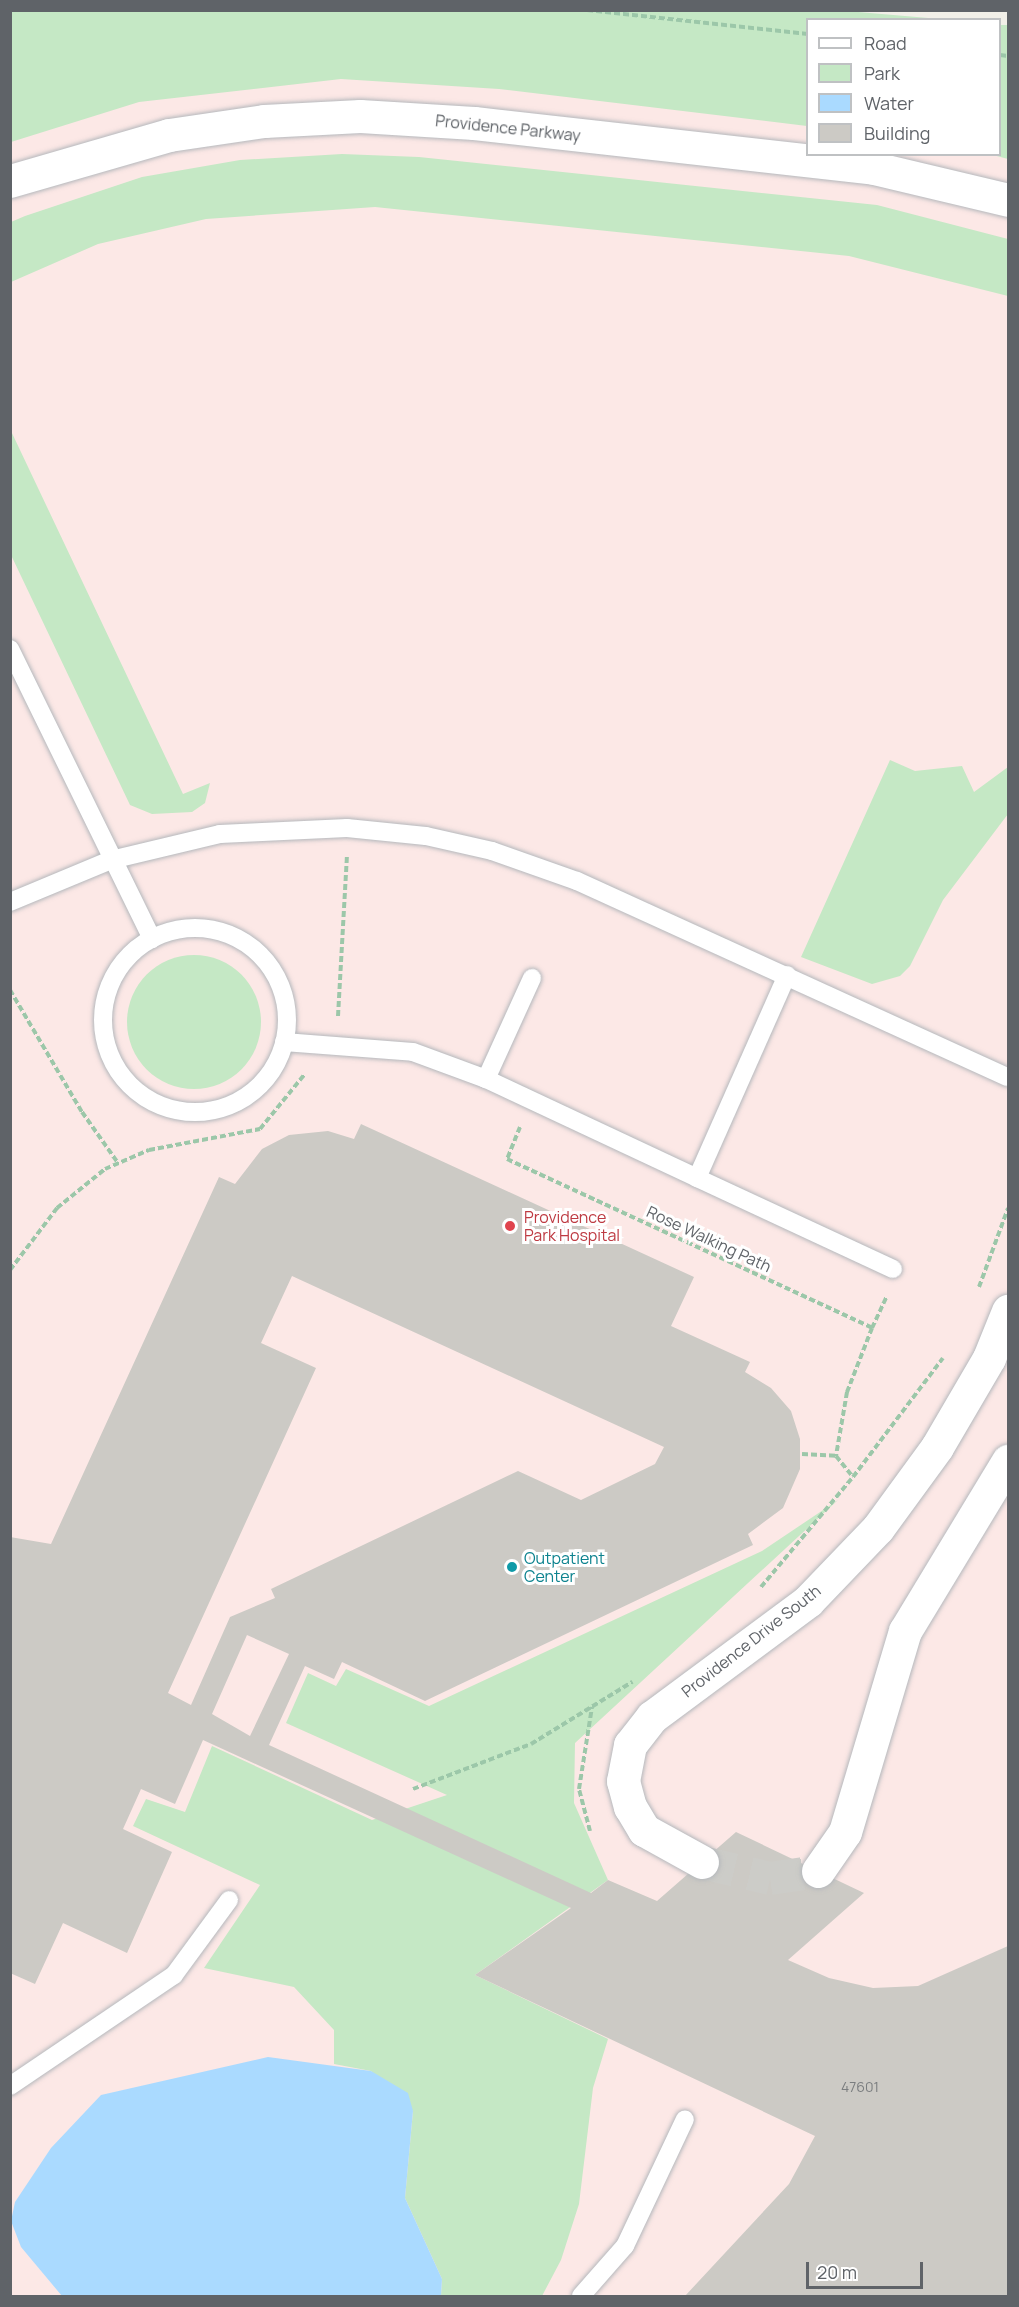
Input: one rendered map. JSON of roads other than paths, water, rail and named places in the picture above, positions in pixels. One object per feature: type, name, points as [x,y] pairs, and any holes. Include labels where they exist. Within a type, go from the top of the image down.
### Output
[{"type":"street","name":"Providence Parkway","points":[[10,181],[169,135],[264,121],[360,116],[486,124],[874,168],[1008,200]]},
{"type":"street","name":"Providence Drive South","points":[[702,1863],[644,1830],[630,1807],[623,1781],[630,1745],[652,1717],[808,1601],[878,1528],[937,1447],[989,1358],[1008,1311]]},
{"type":"street","points":[[818,1870],[845,1832],[904,1631],[1008,1461]]},
{"type":"lane","points":[[10,649],[111,860],[152,939]]},
{"type":"lane","points":[[10,902],[111,860],[220,834],[347,828],[426,836],[492,851],[577,881],[1008,1077]]},
{"type":"lane","points":[[198,927],[228,933],[254,947],[273,970],[285,997],[284,1042],[263,1084],[238,1103],[207,1112],[175,1111],[146,1099],[122,1078],[112,1059],[102,1019],[107,989],[121,963],[152,939],[198,927]]},
{"type":"lane","points":[[697,1178],[787,975]]},
{"type":"lane","points":[[486,1079],[532,978]]},
{"type":"lane","points":[[284,1042],[412,1052],[486,1079],[893,1269]]},
{"type":"lane","points":[[10,2086],[174,1976],[230,1900]]},
{"type":"lane","points":[[581,2296],[625,2246],[685,2119]]},
{"type":"water","points":[[268,2057],[371,2071],[408,2093],[413,2111],[405,2198],[442,2279],[441,2296],[62,2296],[21,2247],[11,2221],[15,2202],[51,2148],[101,2095]]},
{"type":"tunnel","points":[[702,1862],[770,1878],[818,1871]]},
{"type":"place","name":"Providence Park Hospital","points":[[510,1226]]},
{"type":"place","name":"Outpatient Center","points":[[512,1567]]}]
